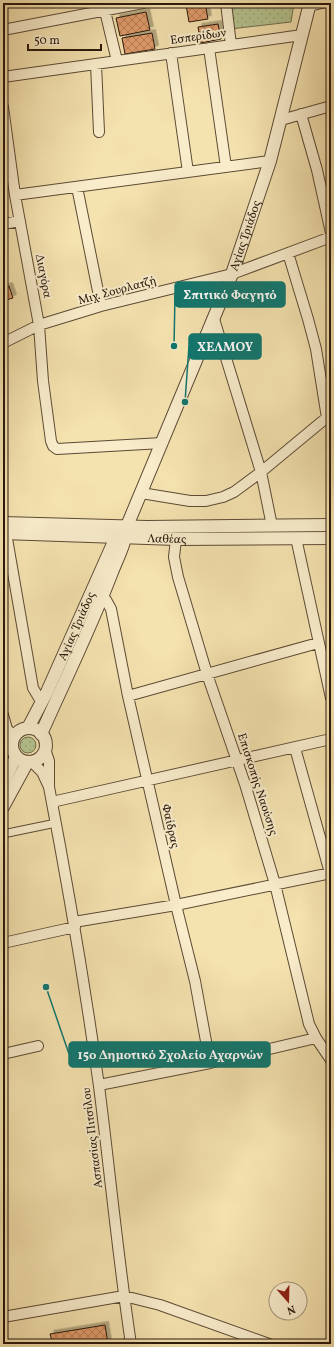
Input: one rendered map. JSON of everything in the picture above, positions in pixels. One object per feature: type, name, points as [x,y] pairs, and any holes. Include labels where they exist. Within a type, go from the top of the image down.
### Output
[{"type":"street","points":[[3,30],[143,3]]},
{"type":"street","points":[[226,3],[231,45]]},
{"type":"street","points":[[310,5],[322,3]]},
{"type":"street","name":"Αγίας Τριάδος","points":[[28,728],[141,493],[232,274],[270,161],[310,5]]},
{"type":"street","points":[[105,11],[117,61]]},
{"type":"street","name":"Εσπερίδων","points":[[3,77],[302,35]]},
{"type":"street","points":[[209,48],[226,167]]},
{"type":"street","points":[[171,53],[188,172]]},
{"type":"street","points":[[96,64],[99,132]]},
{"type":"street","points":[[281,120],[331,106]]},
{"type":"street","name":"Διαγόρα","points":[[3,107],[15,195],[40,325],[43,380],[51,441],[53,446],[58,449],[162,443]]},
{"type":"street","points":[[301,114],[317,170],[331,233]]},
{"type":"street","points":[[15,195],[270,161]]},
{"type":"street","points":[[77,187],[101,306]]},
{"type":"street","points":[[3,224],[20,221]]},
{"type":"street","name":"Μιχ. Σουρλατζή","points":[[3,343],[40,325],[101,306],[232,274],[331,237]]},
{"type":"street","points":[[141,493],[190,501],[206,501],[223,497],[234,492],[261,472],[329,416],[316,349],[288,253]]},
{"type":"street","points":[[214,319],[261,472],[272,526]]},
{"type":"street","name":"Λαθέας","points":[[123,533],[272,526],[331,525]]},
{"type":"street","points":[[4,528],[33,688],[42,701]]},
{"type":"street","name":"Λαθέας","points":[[4,528],[123,533],[176,539],[331,538]]},
{"type":"street","name":"Αγίας Τριάδος","points":[[41,734],[102,597],[123,533]]},
{"type":"street","points":[[296,538],[331,698]]},
{"type":"street","name":"Επισκοπής Ναούσης","points":[[176,539],[174,557],[178,577],[275,884],[309,1024],[316,1038],[331,1060]]},
{"type":"street","name":"Φαίδρας","points":[[102,597],[112,609],[128,696],[195,981],[210,1064]]},
{"type":"street","points":[[128,696],[318,643]]},
{"type":"street","points":[[4,721],[10,733],[14,736]]},
{"type":"street","points":[[5,776],[25,761],[41,758],[45,749],[45,741],[41,734],[28,728],[20,730],[14,736],[11,747],[25,761]]},
{"type":"street","points":[[52,802],[331,739]]},
{"type":"street","points":[[3,944],[74,924],[176,905],[330,873],[295,748]]},
{"type":"street","name":"Ασπασίας Πιτσίλου","points":[[45,749],[50,761],[49,787]]},
{"type":"street","points":[[3,807],[25,761]]},
{"type":"street","name":"Ασπασίας Πιτσίλου","points":[[25,761],[42,772],[49,787],[56,823],[74,924],[99,1086],[131,1344]]},
{"type":"street","points":[[3,834],[56,823]]},
{"type":"street","points":[[99,1086],[210,1064],[316,1038]]},
{"type":"street","points":[[3,1054],[38,1046]]},
{"type":"street","points":[[3,1317],[124,1296],[160,1305],[269,1344]]},
{"type":"green space","points":[[226,3],[294,3],[291,22],[230,29]]},
{"type":"green space","points":[[25,737],[31,737],[36,742],[34,751],[31,753],[25,753],[20,748],[20,742]]},
{"type":"building","points":[[205,3],[208,19],[189,22],[186,5]]},
{"type":"building","points":[[230,3],[243,3],[243,4],[230,6]]},
{"type":"building","points":[[146,12],[150,30],[120,36],[116,18]]},
{"type":"building","points":[[218,24],[221,39],[201,43],[198,27]]},
{"type":"building","points":[[152,33],[155,49],[125,54],[122,38]]},
{"type":"building","points":[[9,286],[13,298],[3,301],[3,288]]},
{"type":"building","points":[[105,1325],[108,1344],[53,1344],[50,1334]]},
{"type":"place","name":"Σπιτικό Φαγητό","points":[[174,346]]},
{"type":"place","name":"ΧΕΛΜΟΥ","points":[[185,402]]},
{"type":"place","name":"15ο Δημοτικό Σχολείο Αχαρνών","points":[[46,987]]}]
